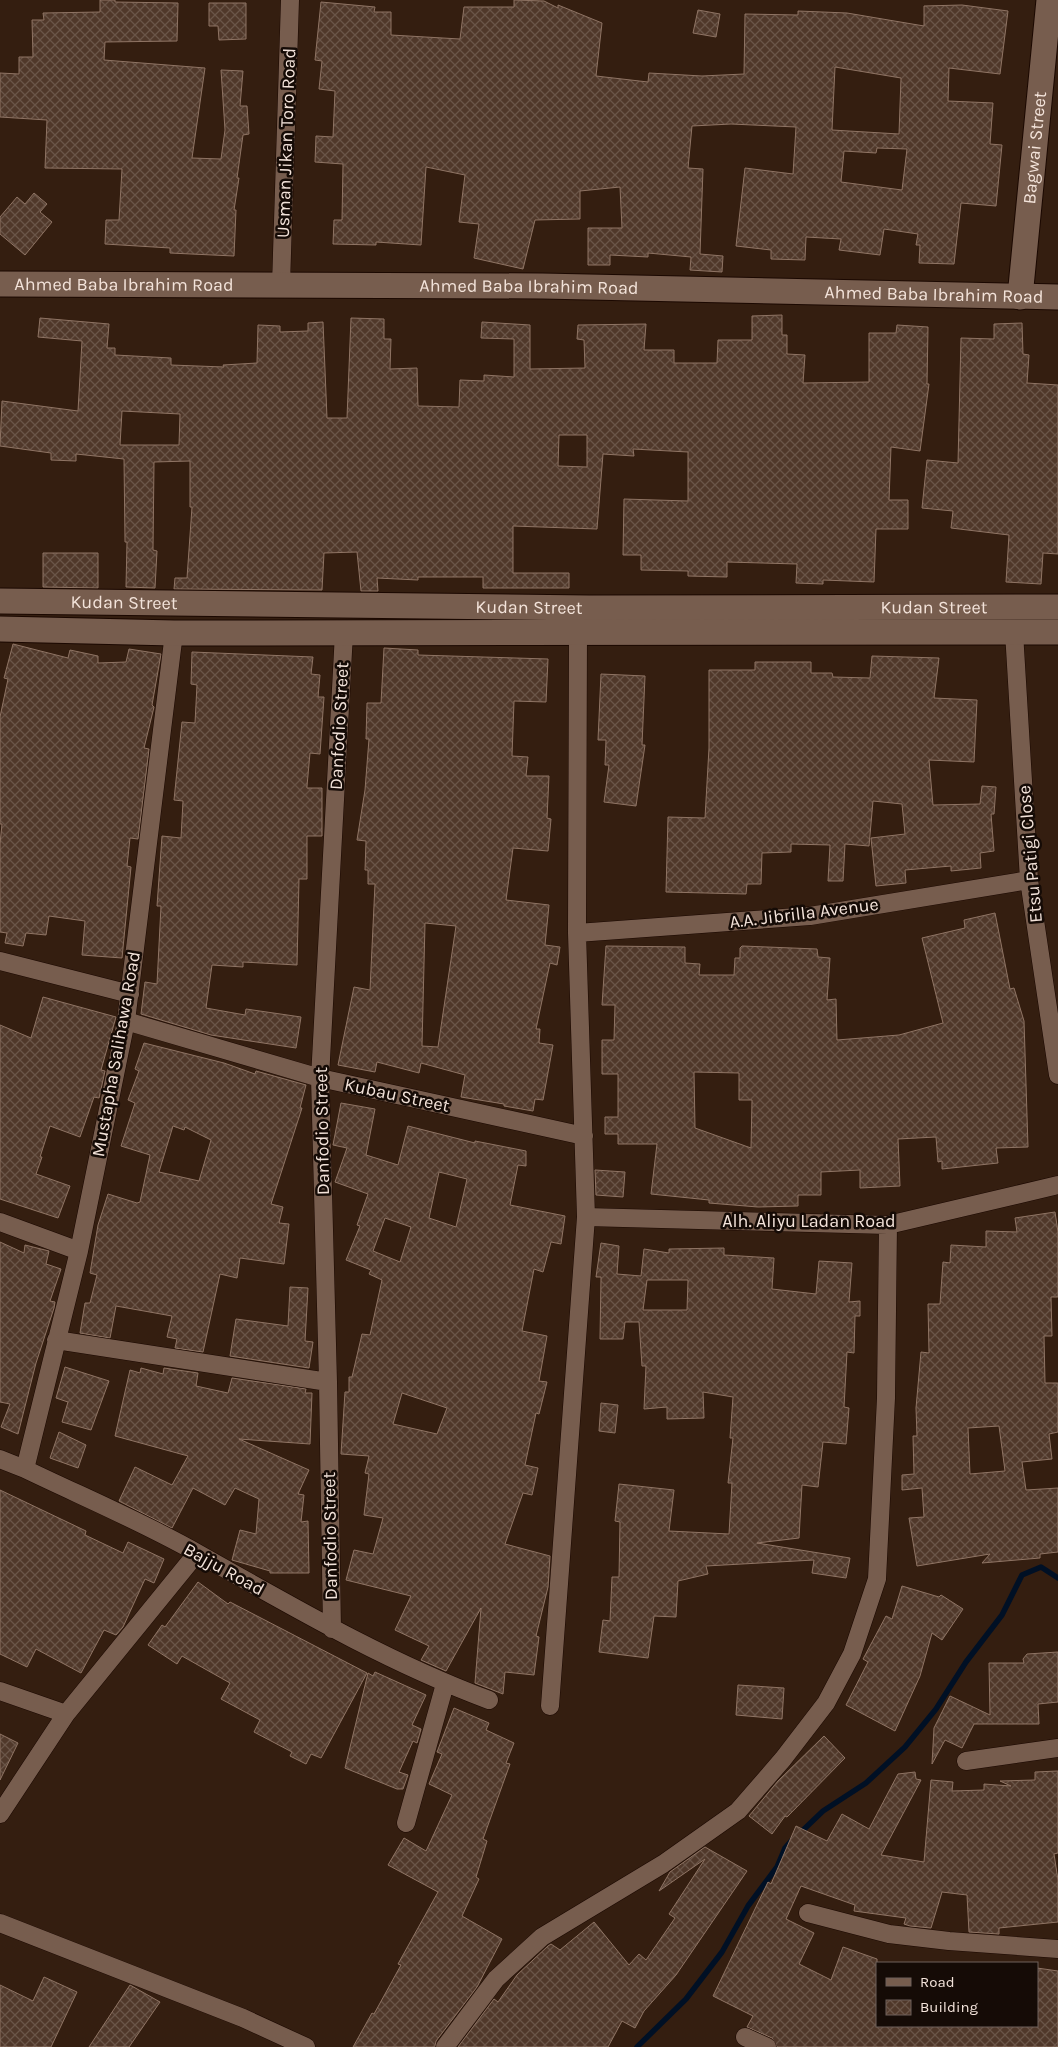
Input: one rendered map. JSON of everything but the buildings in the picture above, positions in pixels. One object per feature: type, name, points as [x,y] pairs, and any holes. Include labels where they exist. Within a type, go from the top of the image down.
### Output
[{"type":"street","name":"Usman Jikan Toro Road","points":[[281,285],[290,0]]},
{"type":"street","name":"Bagwai Street","points":[[1020,297],[1049,0]]},
{"type":"street","name":"Ahmed Baba Ibrahim Road","points":[[0,284],[542,286],[1058,297]]},
{"type":"street","name":"Kudan Street","points":[[0,601],[589,608],[1058,607]]},
{"type":"street","points":[[0,629],[174,633],[1058,632]]},
{"type":"street","name":"Etsu Patigi Close","points":[[1014,632],[1029,880],[1058,1075]]},
{"type":"street","name":"Mustapha Salihawa Road","points":[[25,1469],[79,1251],[126,1021],[174,633]]},
{"type":"street","name":"Danfodio Street","points":[[332,1628],[320,1078],[344,633]]},
{"type":"street","points":[[550,1706],[586,1217],[577,933],[578,633]]},
{"type":"street","name":"A.A. Jibrilla Avenue","points":[[577,933],[810,916],[1029,880]]},
{"type":"street","points":[[0,961],[130,994]]},
{"type":"street","name":"Kubau Street","points":[[126,1021],[320,1078],[584,1136]]},
{"type":"street","name":"Alh. Aliyu Ladan Road","points":[[586,1217],[888,1225],[1058,1185]]},
{"type":"street","points":[[0,1222],[79,1251]]},
{"type":"street","points":[[445,2047],[496,1979],[542,1937],[663,1864],[738,1811],[784,1759],[826,1702],[852,1654],[877,1579],[886,1398],[888,1225]]},
{"type":"street","points":[[56,1340],[328,1382]]},
{"type":"street","name":"Bajju Road","points":[[0,1459],[25,1469],[197,1553],[332,1628],[445,1684],[489,1700]]},
{"type":"street","points":[[0,1814],[66,1714],[197,1553]]},
{"type":"street","points":[[406,1823],[445,1684]]},
{"type":"street","points":[[0,1691],[66,1714]]},
{"type":"street","points":[[966,1761],[1058,1748]]},
{"type":"street","points":[[808,1913],[889,1934],[1058,1949]]},
{"type":"street","points":[[0,1923],[243,2018],[306,2047]]},
{"type":"street","points":[[745,2037],[767,2047]]},
{"type":"waterway","points":[[799,1834],[823,1811],[866,1783],[905,1747],[936,1709],[966,1662],[1002,1615],[1022,1575],[1041,1567],[1058,1578]]},
{"type":"waterway","points":[[637,2047],[686,1999],[722,1952],[748,1906],[777,1867],[785,1848],[792,1840]]}]
